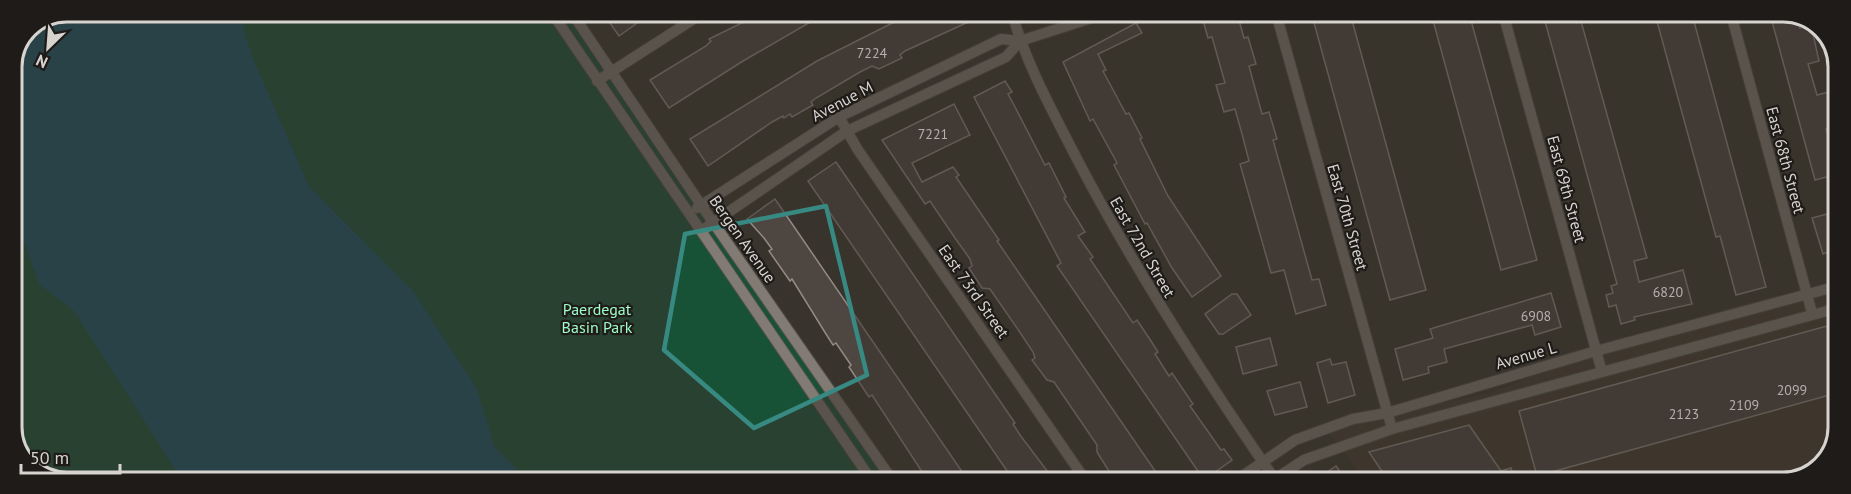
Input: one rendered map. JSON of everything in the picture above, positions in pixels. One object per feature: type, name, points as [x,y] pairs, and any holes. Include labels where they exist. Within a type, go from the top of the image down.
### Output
[{"type":"street","name":"Bergen Avenue","points":[[559,22],[866,472]]},
{"type":"street","name":"Bergen Avenue","points":[[578,22],[701,205],[887,472]]},
{"type":"street","points":[[597,81],[689,22]]},
{"type":"street","name":"East 72nd Street","points":[[1015,22],[1020,41],[1072,150],[1140,273],[1177,334],[1269,472]]},
{"type":"street","name":"Avenue M","points":[[689,214],[839,117],[1001,39],[1020,41],[1079,22]]},
{"type":"street","name":"East 70th Street","points":[[1278,22],[1392,429]]},
{"type":"street","name":"East 69th Street","points":[[1505,22],[1602,372]]},
{"type":"street","name":"East 68th Street","points":[[1733,22],[1812,314]]},
{"type":"street","name":"Avenue M","points":[[701,231],[846,131],[1006,57],[1020,41]]},
{"type":"street","name":"East 73rd Street","points":[[839,117],[846,131],[1080,472]]},
{"type":"street","name":"Avenue L","points":[[1248,472],[1295,440],[1353,419],[1387,413],[1596,351],[1828,288]]},
{"type":"street","points":[[1287,472],[1305,459],[1392,429],[1828,310]]},
{"type":"highlighted area","points":[[826,206],[867,375],[754,428],[664,350],[685,234]]},
{"type":"shaded area","points":[[1828,289],[1828,427],[1824,446],[1811,462],[1798,469],[1784,472],[1359,472],[1326,429],[1387,413],[1491,393],[1596,351]]},
{"type":"green space","name":"Paerdegat Basin Park","points":[[214,22],[576,22],[887,472],[518,472],[495,447],[488,426],[360,237],[309,186],[279,118]]},
{"type":"green space","points":[[23,220],[196,472],[67,472],[42,464],[32,454],[23,435]]},
{"type":"water","points":[[67,22],[242,22],[251,54],[309,186],[413,291],[476,387],[495,447],[519,472],[177,472],[74,311],[39,284],[23,238],[23,59],[30,42],[42,30]]},
{"type":"building","points":[[609,22],[638,22],[619,36]]},
{"type":"building","points":[[744,22],[810,22],[669,108],[650,80],[706,46],[711,41],[709,39]]},
{"type":"building","points":[[894,22],[968,22],[905,51],[900,55],[902,58],[879,69],[872,66],[860,72],[816,98],[811,102],[813,105],[792,117],[790,114],[772,122],[708,166],[690,139],[817,61]]},
{"type":"building","points":[[1204,22],[1240,22],[1244,38],[1248,37],[1256,64],[1249,66],[1262,114],[1269,112],[1277,139],[1273,140],[1312,280],[1319,279],[1326,305],[1296,314],[1284,270],[1271,273],[1240,164],[1249,161],[1242,134],[1235,109],[1224,112],[1216,85],[1225,83],[1212,37],[1208,38]]},
{"type":"building","points":[[1314,22],[1352,22],[1426,290],[1390,300]]},
{"type":"building","points":[[1433,22],[1471,22],[1537,260],[1501,270]]},
{"type":"building","points":[[1545,22],[1581,22],[1647,258],[1634,261],[1639,282],[1683,270],[1692,304],[1634,317],[1635,320],[1621,324],[1616,305],[1609,307],[1606,295],[1613,293],[1611,286],[1617,284]]},
{"type":"building","points":[[1657,22],[1694,22],[1766,287],[1736,295],[1720,236],[1716,237]]},
{"type":"building","points":[[1772,22],[1795,24],[1813,34],[1819,61],[1808,64],[1817,95],[1828,92],[1828,128],[1826,129],[1828,177],[1815,180]]},
{"type":"building","points":[[1136,23],[1142,33],[1098,54],[1106,70],[1103,71],[1142,138],[1140,139],[1168,196],[1221,276],[1192,297],[1172,268],[1147,223],[1145,224],[1114,165],[1117,163],[1093,119],[1090,121],[1063,62]]},
{"type":"building","points":[[1005,81],[1012,92],[1008,94],[1045,165],[1049,163],[1066,197],[1064,198],[1085,232],[1078,236],[1093,257],[1090,259],[1133,323],[1137,320],[1158,352],[1155,354],[1169,376],[1172,373],[1193,404],[1190,406],[1221,450],[1224,449],[1232,460],[1215,472],[1199,472],[1057,266],[1061,263],[974,97]]},
{"type":"building","points":[[954,104],[970,135],[912,163],[922,182],[953,167],[959,175],[956,177],[999,240],[997,241],[1156,472],[1109,472],[1097,452],[1097,445],[1054,382],[1047,380],[1032,360],[1035,358],[1033,352],[990,289],[982,288],[969,268],[972,266],[970,259],[930,201],[925,204],[882,140]]},
{"type":"building","points":[[836,162],[1015,423],[1013,424],[1020,435],[1048,472],[1008,472],[808,181]]},
{"type":"building","points":[[775,199],[962,472],[922,472],[872,395],[869,397],[836,343],[833,345],[792,279],[790,281],[769,251],[772,249],[747,219]]},
{"type":"building","points":[[1828,214],[1828,252],[1823,254],[1812,218]]},
{"type":"building","points":[[1551,293],[1561,327],[1535,335],[1532,325],[1444,349],[1447,362],[1428,367],[1429,373],[1403,380],[1395,349],[1433,338],[1430,329]]},
{"type":"building","points":[[1232,294],[1237,294],[1251,315],[1223,334],[1219,334],[1205,314]]},
{"type":"building","points":[[1828,326],[1828,395],[1551,472],[1536,472],[1519,411]]},
{"type":"building","points":[[1270,338],[1277,365],[1243,374],[1236,347]]},
{"type":"building","points":[[1330,359],[1332,365],[1346,362],[1355,395],[1328,403],[1317,363]]},
{"type":"building","points":[[1300,382],[1307,407],[1275,415],[1267,391]]},
{"type":"building","points":[[1469,425],[1501,471],[1511,468],[1512,472],[1382,472],[1369,452]]},
{"type":"building","points":[[1336,466],[1340,472],[1327,472]]}]
